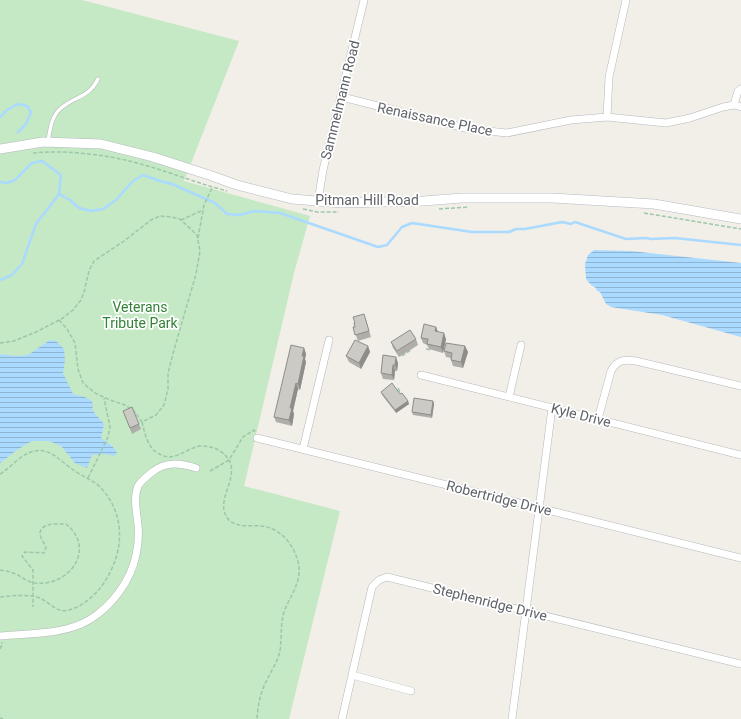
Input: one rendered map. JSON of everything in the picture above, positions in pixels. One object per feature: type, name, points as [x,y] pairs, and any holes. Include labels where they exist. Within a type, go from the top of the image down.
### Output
[{"type":"main road","name":"Pitman Hill Road","points":[[0,149],[48,142],[101,144],[153,157],[237,185],[292,199],[342,203],[424,201],[462,198],[552,198],[654,204],[741,220]]},
{"type":"street","name":"Sammelmann Road","points":[[318,201],[323,170],[342,97],[364,0]]},
{"type":"street","points":[[607,117],[609,77],[626,0]]},
{"type":"street","points":[[737,106],[738,91],[741,89]]},
{"type":"street","name":"Renaissance Place","points":[[342,97],[469,129],[498,133],[516,132],[571,120],[607,117],[666,123],[690,118],[723,106],[737,106]]},
{"type":"street","points":[[303,449],[329,340]]},
{"type":"street","points":[[509,397],[521,345]]},
{"type":"street","points":[[598,419],[614,365],[620,361],[628,359],[741,386]]},
{"type":"street","name":"Kyle Drive","points":[[421,375],[741,455]]},
{"type":"street","points":[[520,719],[512,718],[552,408]]},
{"type":"street","name":"Robertridge Drive","points":[[257,438],[741,558]]},
{"type":"street","points":[[0,636],[62,630],[88,621],[100,612],[112,601],[122,588],[131,571],[136,557],[138,543],[136,494],[139,485],[154,470],[163,465],[175,464],[196,468]]},
{"type":"street","name":"Stephenridge Drive","points":[[342,719],[372,587],[382,579],[391,578],[741,664]]},
{"type":"street","points":[[352,675],[411,691]]},
{"type":"lane","points":[[48,142],[51,126],[59,110],[90,92],[98,79]]},
{"type":"path","points":[[198,239],[204,204],[212,187]]},
{"type":"path","points":[[181,220],[203,210]]},
{"type":"path","points":[[0,343],[22,338],[49,326],[73,310],[81,300],[88,271],[94,262],[151,220],[160,216],[181,220],[197,235],[200,251],[196,274],[168,373],[168,389],[164,405],[156,414],[142,422]]},
{"type":"path","points":[[59,320],[67,329],[75,344],[78,369],[83,382],[95,393],[104,398],[125,404],[135,412],[142,422],[146,438],[151,449],[162,456],[178,456],[198,446],[210,446],[225,455],[229,460],[232,473],[224,506],[226,516],[236,525],[268,527],[279,532],[288,540],[295,553],[299,567],[298,579],[285,610],[281,624],[280,651],[277,661],[261,692],[257,719]]},
{"type":"path","points":[[402,356],[412,349]]},
{"type":"path","points":[[426,349],[431,350]]},
{"type":"path","points":[[398,388],[401,395],[400,396]]},
{"type":"path","points":[[88,478],[108,437],[110,427],[104,398]]},
{"type":"path","points":[[210,471],[229,460],[243,437],[254,430],[257,438]]},
{"type":"path","points":[[0,474],[26,454],[44,450],[51,453],[71,469],[88,478],[101,488],[112,504],[119,526],[120,538],[119,550],[108,577],[97,592],[86,602],[62,611],[33,596],[0,597]]},
{"type":"path","points":[[0,570],[13,573],[33,583],[47,583],[58,579],[68,573],[74,566],[79,554],[79,545],[74,530],[66,524],[49,524],[44,527],[40,536],[46,547],[44,553],[32,551],[24,552],[22,556],[23,559],[33,570],[33,583],[33,596],[34,607]]},
{"type":"green space","name":"Veterans Tribute Park","points":[[0,0],[82,0],[239,41],[184,181],[310,216],[294,273],[244,486],[340,511],[289,719],[0,719]]},
{"type":"water","points":[[594,250],[631,251],[741,263],[741,337],[662,315],[611,307],[606,304],[600,292],[597,291],[596,288],[586,279],[585,264],[588,255]]},
{"type":"water","points":[[50,340],[56,341],[64,349],[65,360],[63,373],[73,394],[85,397],[92,401],[93,411],[104,424],[101,438],[112,446],[117,452],[115,456],[106,454],[92,455],[87,468],[75,463],[61,446],[49,441],[32,441],[0,463],[0,354],[16,356],[28,355]]},
{"type":"building","points":[[364,314],[369,331],[355,335],[353,327],[355,327],[355,323],[353,317]]},
{"type":"building","points":[[424,324],[436,327],[435,331],[444,333],[441,347],[427,344],[428,339],[421,338]]},
{"type":"building","points":[[410,330],[416,339],[397,351],[391,342]]},
{"type":"building","points":[[355,340],[368,346],[359,363],[346,356]]},
{"type":"building","points":[[446,343],[465,346],[461,362],[451,360],[452,353],[444,351]]},
{"type":"building","points":[[291,345],[304,348],[302,356],[304,356],[298,384],[296,383],[290,408],[292,408],[289,420],[274,417]]},
{"type":"building","points":[[383,355],[396,357],[392,375],[381,373]]},
{"type":"building","points":[[392,383],[400,394],[402,393],[408,401],[395,410],[381,392]]},
{"type":"building","points":[[414,398],[433,401],[431,415],[412,412]]},
{"type":"building","points":[[132,407],[139,424],[130,428],[123,411]]},
{"type":"waterway","points":[[0,117],[7,110],[18,104],[27,106],[31,112],[26,124],[18,132]]},
{"type":"waterway","points":[[0,182],[7,183],[15,180],[32,163],[42,161],[61,175],[59,194],[36,224],[22,264],[12,275],[0,280]]},
{"type":"waterway","points":[[59,194],[70,200],[79,208],[91,211],[103,209],[116,200],[133,181],[143,175],[172,184],[215,203],[227,214],[239,215],[255,211],[280,213],[378,247],[387,245],[402,227],[412,223],[472,232],[509,232],[516,229],[525,229],[562,222],[571,224],[575,222],[626,239],[675,238],[741,245]]}]
